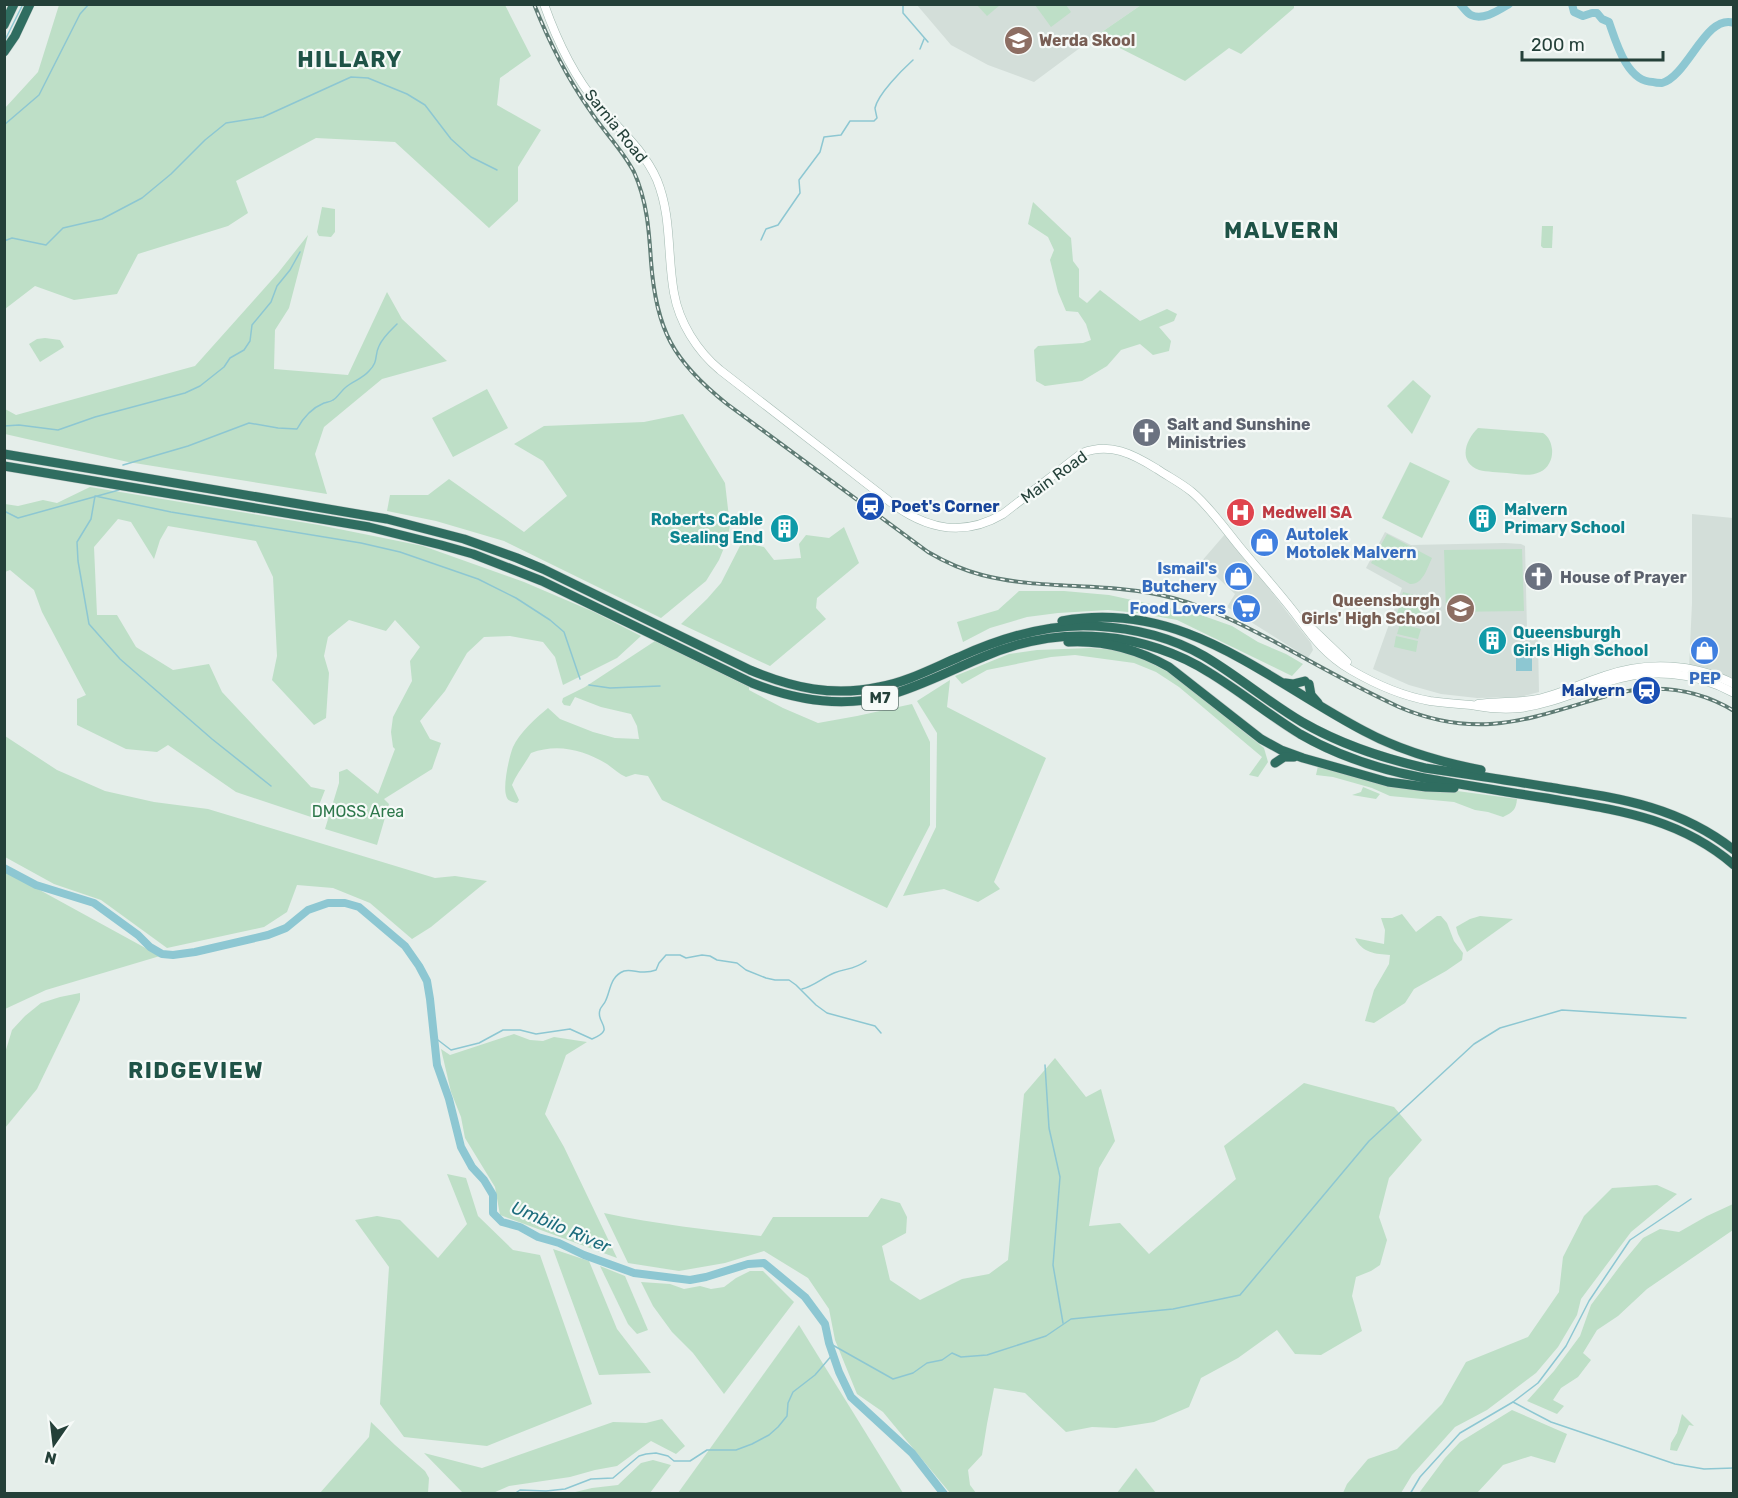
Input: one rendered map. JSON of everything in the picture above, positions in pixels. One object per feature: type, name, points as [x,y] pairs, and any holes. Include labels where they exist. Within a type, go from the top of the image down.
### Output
[{"type":"highway","points":[[4,14],[9,4]]},
{"type":"highway","points":[[4,25],[14,4]]},
{"type":"highway","points":[[4,52],[15,36],[30,4]]},
{"type":"highway","name":"M7","points":[[4,454],[346,511],[446,534],[492,548],[543,569],[750,670],[793,686],[836,692],[879,687],[908,679],[1017,635],[1053,628],[1091,626],[1137,631],[1195,652],[1303,723],[1374,754],[1425,768],[1638,803],[1672,814],[1700,827],[1734,850]]},
{"type":"highway","name":"M7","points":[[4,466],[369,527],[473,554],[542,581],[752,683],[778,693],[809,700],[862,700],[888,696],[985,656],[1043,639],[1103,637],[1148,646],[1200,667],[1303,735],[1346,756],[1397,773],[1610,808],[1653,819],[1689,834],[1734,865]]},
{"type":"highway","points":[[961,656],[981,643],[1043,625],[1087,618],[1129,619],[1155,623],[1196,636],[1229,651],[1321,707],[1379,739],[1411,752],[1438,761],[1626,797],[1672,814]]},
{"type":"highway","points":[[1021,644],[1098,642],[1136,651],[1154,658],[1169,668],[1261,739],[1302,758],[1388,782],[1426,787],[1496,790]]},
{"type":"highway","points":[[1278,680],[1293,684],[1307,683],[1311,695],[1321,707]]},
{"type":"highway","points":[[1261,739],[1270,750],[1274,761],[1284,757],[1302,758]]},
{"type":"main road","name":"Sarnia Road","points":[[544,4],[561,47],[580,79],[639,151],[656,180],[667,216],[674,296],[684,323]]},
{"type":"main road","name":"Main Road","points":[[684,323],[696,344],[720,370],[893,504],[926,523],[949,528],[978,526],[991,521],[1082,453],[1097,449],[1119,450],[1141,458],[1191,491],[1294,612],[1340,656],[1372,681],[1408,696],[1494,710],[1521,708],[1554,700],[1613,680],[1643,674],[1689,676],[1710,682],[1734,693]]},
{"type":"main road","name":"Main Road","points":[[1471,705],[1539,699],[1604,676],[1646,667],[1690,668],[1734,684]]},
{"type":"shaded area","name":"Werda Skool","points":[[917,5],[1141,5],[1034,82],[988,65],[951,45]]},
{"type":"shaded area","points":[[1692,514],[1733,518],[1733,680],[1689,668]]},
{"type":"shaded area","name":"Queensburgh Girls' High School","points":[[1385,532],[1411,545],[1505,543],[1525,546],[1527,630],[1533,631],[1538,641],[1539,692],[1520,697],[1477,698],[1441,694],[1409,685],[1373,669],[1402,588],[1366,568]]},
{"type":"shaded area","points":[[1226,533],[1311,643],[1313,650],[1308,658],[1227,607],[1235,594],[1201,562]]},
{"type":"green space","points":[[59,5],[505,5],[531,56],[500,78],[497,105],[541,130],[518,167],[518,201],[489,228],[395,142],[316,138],[236,181],[248,213],[228,226],[138,254],[117,294],[74,300],[35,286],[5,309],[5,108],[38,72]]},
{"type":"green space","points":[[977,5],[1000,5],[987,16]]},
{"type":"green space","points":[[1035,5],[1066,5],[1071,12],[1051,27]]},
{"type":"green space","points":[[1141,5],[1294,5],[1294,8],[1241,54],[1229,48],[1185,81],[1096,36]]},
{"type":"green space","points":[[1033,202],[1071,238],[1073,261],[1079,269],[1079,297],[1087,303],[1100,290],[1140,321],[1167,309],[1177,314],[1174,321],[1159,327],[1171,341],[1169,351],[1153,355],[1140,344],[1121,350],[1107,366],[1082,381],[1045,386],[1036,381],[1034,350],[1038,346],[1083,343],[1091,340],[1086,324],[1078,312],[1066,311],[1058,292],[1050,260],[1054,250],[1048,237],[1028,224]]},
{"type":"green space","points":[[322,207],[335,209],[335,232],[331,237],[319,236],[317,232]]},
{"type":"green space","points":[[1542,226],[1553,226],[1552,248],[1541,246]]},
{"type":"green space","points":[[308,235],[289,308],[275,330],[274,369],[348,375],[387,292],[402,319],[447,361],[382,379],[324,427],[315,454],[327,494],[128,462],[5,434],[5,409],[16,415],[195,366],[278,273]]},
{"type":"green space","points":[[37,339],[60,340],[64,347],[40,362],[29,344]]},
{"type":"green space","points":[[1413,380],[1431,396],[1412,434],[1387,406]]},
{"type":"green space","points":[[487,389],[508,428],[453,457],[432,418]]},
{"type":"green space","points":[[683,414],[725,483],[730,526],[719,560],[706,581],[661,618],[504,541],[436,521],[387,511],[390,495],[428,495],[449,479],[524,532],[567,496],[543,461],[514,444],[544,426],[644,422]]},
{"type":"green space","points":[[1478,428],[1543,433],[1552,446],[1550,462],[1546,468],[1536,474],[1479,470],[1468,462],[1466,456],[1467,444]]},
{"type":"green space","points":[[1410,462],[1450,481],[1422,538],[1382,518]]},
{"type":"green space","name":"DMOSS Area","points":[[90,487],[319,525],[423,546],[524,582],[594,612],[641,636],[617,658],[563,685],[555,657],[543,642],[510,636],[484,637],[467,653],[445,691],[420,721],[430,739],[441,743],[432,769],[384,799],[389,804],[377,845],[325,829],[339,783],[339,772],[347,769],[378,794],[395,749],[391,732],[393,717],[412,681],[410,661],[420,647],[395,620],[386,631],[349,620],[328,637],[324,656],[329,673],[326,718],[314,725],[272,680],[277,656],[273,577],[256,541],[168,526],[160,540],[154,559],[131,522],[118,519],[94,547],[97,615],[117,615],[136,647],[173,670],[209,664],[222,692],[311,787],[325,790],[314,818],[236,792],[168,745],[157,752],[126,749],[77,725],[77,699],[86,695],[42,612],[34,590],[10,570],[5,572],[5,504],[18,506],[43,500],[57,503]]},
{"type":"green space","points":[[844,527],[859,563],[817,598],[816,608],[826,619],[770,666],[681,624],[721,583],[742,542],[764,547],[774,560],[801,558],[799,544],[806,535],[829,538]]},
{"type":"green space","points":[[1387,534],[1432,558],[1418,582],[1410,584],[1371,563]]},
{"type":"green space","points":[[1522,549],[1524,611],[1446,612],[1444,550]]},
{"type":"green space","points":[[1019,591],[1064,591],[1109,595],[1201,615],[1232,626],[1258,642],[1303,664],[1292,676],[1177,620],[1108,610],[1027,617],[990,628],[963,642],[957,622],[998,610]]},
{"type":"green space","points":[[1403,592],[1425,598],[1418,621],[1397,614]]},
{"type":"green space","points":[[1400,624],[1421,629],[1418,639],[1397,634]]},
{"type":"green space","points":[[1396,636],[1418,641],[1416,652],[1394,647]]},
{"type":"green space","points":[[655,641],[749,687],[749,690],[783,708],[818,723],[912,704],[930,742],[930,825],[887,908],[662,800],[648,776],[635,774],[626,777],[607,764],[580,752],[561,748],[531,753],[512,785],[519,800],[517,803],[507,799],[506,778],[513,747],[524,731],[548,708],[560,719],[593,732],[615,738],[639,739],[637,726],[631,714],[601,707],[575,697],[570,706],[562,702],[563,698],[585,687]]},
{"type":"green space","points":[[1090,648],[1117,650],[1143,659],[1170,673],[1264,748],[1268,762],[1258,777],[1249,775],[1262,757],[1179,687],[1156,672],[1134,663],[1075,655],[1051,657],[987,670],[962,684],[955,676],[1009,654],[1037,650]]},
{"type":"green space","points":[[950,680],[947,707],[1046,758],[994,882],[1000,889],[978,902],[944,889],[903,896],[936,827],[937,733],[917,701]]},
{"type":"green space","points":[[5,736],[57,770],[105,791],[154,802],[208,809],[435,878],[455,876],[487,881],[431,927],[412,939],[370,903],[333,888],[297,885],[287,912],[264,927],[167,948],[101,900],[54,884],[5,857]]},
{"type":"green space","points":[[1318,766],[1457,791],[1517,799],[1517,803],[1509,814],[1503,817],[1454,802],[1390,796],[1372,788],[1333,777],[1316,775]]},
{"type":"green space","points":[[1363,787],[1380,794],[1376,799],[1352,795],[1361,792]]},
{"type":"green space","points":[[5,871],[160,956],[46,990],[5,1009]]},
{"type":"green space","points":[[1402,914],[1416,932],[1437,916],[1441,916],[1463,953],[1462,960],[1414,989],[1405,1003],[1374,1023],[1365,1021],[1374,990],[1389,964],[1390,955],[1365,950],[1355,938],[1384,944],[1385,930],[1381,918],[1392,918]]},
{"type":"green space","points":[[1480,916],[1513,919],[1467,952],[1456,927]]},
{"type":"green space","points":[[80,993],[80,1000],[37,1089],[5,1128],[5,1053],[12,1030],[41,1003]]},
{"type":"green space","points":[[514,1034],[530,1040],[543,1041],[554,1037],[587,1042],[566,1055],[545,1114],[564,1147],[617,1258],[500,1215],[495,1187],[465,1138],[441,1049],[450,1055]]},
{"type":"green space","points":[[1055,1058],[1086,1097],[1101,1089],[1115,1141],[1099,1168],[1089,1226],[1120,1223],[1149,1254],[1236,1179],[1224,1146],[1304,1083],[1394,1107],[1422,1140],[1389,1178],[1379,1217],[1387,1240],[1380,1265],[1356,1277],[1352,1296],[1362,1331],[1321,1355],[1295,1354],[1277,1330],[1238,1358],[1201,1378],[1189,1407],[1154,1422],[1116,1428],[1092,1427],[1066,1432],[1025,1393],[994,1388],[982,1455],[968,1470],[970,1485],[976,1493],[950,1493],[883,1412],[857,1394],[835,1340],[829,1309],[808,1278],[764,1251],[725,1263],[679,1271],[628,1263],[604,1213],[663,1224],[761,1236],[773,1217],[868,1217],[881,1198],[900,1203],[907,1217],[906,1233],[882,1246],[890,1280],[920,1300],[962,1279],[989,1274],[1008,1260],[1024,1094]]},
{"type":"green space","points":[[447,1174],[466,1178],[478,1216],[513,1250],[540,1255],[592,1404],[487,1446],[404,1437],[380,1404],[389,1267],[355,1220],[377,1216],[400,1220],[438,1258],[467,1224]]},
{"type":"green space","points":[[1657,1185],[1677,1194],[1631,1232],[1581,1299],[1577,1315],[1558,1347],[1536,1373],[1487,1410],[1455,1427],[1412,1475],[1401,1493],[1343,1493],[1347,1484],[1368,1459],[1397,1449],[1442,1404],[1466,1362],[1528,1337],[1559,1292],[1563,1257],[1584,1216],[1612,1188]]},
{"type":"green space","points":[[1733,1204],[1733,1230],[1647,1289],[1618,1316],[1597,1330],[1583,1353],[1591,1360],[1578,1377],[1561,1388],[1553,1400],[1564,1406],[1557,1414],[1527,1401],[1554,1371],[1580,1336],[1591,1305],[1643,1238],[1660,1229],[1679,1232]]},
{"type":"green space","points":[[553,1249],[589,1261],[617,1329],[651,1373],[599,1375]]},
{"type":"green space","points":[[600,1266],[625,1276],[648,1330],[637,1334],[628,1324]]},
{"type":"green space","points":[[750,1271],[763,1271],[794,1302],[724,1394],[693,1353],[672,1332],[653,1306],[641,1282],[670,1284],[684,1289],[700,1286],[711,1289],[724,1287]]},
{"type":"green space","points":[[799,1325],[903,1493],[678,1493]]},
{"type":"green space","points":[[1512,1410],[1567,1434],[1555,1463],[1531,1456],[1503,1465],[1477,1493],[1419,1493],[1460,1442]]},
{"type":"green space","points":[[1682,1414],[1694,1426],[1689,1425],[1677,1451],[1670,1450],[1677,1433]]},
{"type":"green space","points":[[662,1419],[685,1446],[676,1454],[651,1441],[617,1466],[570,1477],[509,1486],[493,1493],[463,1493],[424,1453],[482,1468],[613,1422],[646,1423]]},
{"type":"green space","points":[[371,1422],[425,1471],[429,1478],[428,1493],[320,1493],[369,1437]]},
{"type":"green space","points":[[653,1460],[671,1465],[650,1493],[571,1493],[618,1485],[641,1463]]},
{"type":"green space","points":[[1136,1468],[1156,1493],[1117,1493]]},
{"type":"water","points":[[1532,649],[1532,671],[1516,671],[1516,650]]},
{"type":"waterway","points":[[4,42],[23,4]]},
{"type":"waterway","points":[[4,125],[39,95],[80,14],[89,4]]},
{"type":"waterway","points":[[903,4],[903,13],[928,42]]},
{"type":"waterway","points":[[1460,4],[1470,14],[1481,17],[1509,4]]},
{"type":"waterway","points":[[1572,4],[1574,12],[1583,16],[1597,13],[1609,22],[1619,50],[1629,68],[1644,80],[1656,83],[1662,83],[1671,78],[1715,27],[1724,22],[1734,23]]},
{"type":"waterway","points":[[920,49],[924,39]]},
{"type":"waterway","points":[[761,240],[766,229],[778,225],[800,193],[799,180],[820,152],[824,137],[841,135],[850,121],[874,121],[877,118],[875,108],[877,102],[885,89],[913,60]]},
{"type":"waterway","points":[[4,241],[12,238],[46,245],[63,228],[102,219],[142,198],[226,123],[263,117],[351,77],[368,78],[407,94],[425,105],[451,139],[471,157],[497,170]]},
{"type":"waterway","points":[[4,426],[19,425],[58,430],[95,417],[185,393],[200,386],[224,367],[230,358],[244,350],[250,341],[252,325],[271,302],[277,286],[290,270],[300,252]]},
{"type":"waterway","points":[[123,465],[188,446],[249,423],[297,429],[312,411],[333,400],[346,387],[369,371],[374,364],[381,343],[397,324]]},
{"type":"waterway","points":[[4,511],[18,518],[119,490]]},
{"type":"waterway","points":[[271,786],[212,739],[120,659],[89,624],[77,542],[91,519],[95,496],[171,512],[361,543],[400,552],[478,579],[516,598],[564,632],[580,679]]},
{"type":"waterway","points":[[589,685],[610,688],[660,686]]},
{"type":"waterway","name":"Umbilo River","points":[[4,868],[36,885],[94,903],[162,954],[195,952],[268,935],[286,928],[308,910],[328,903],[345,903],[359,907],[405,946],[427,981],[437,1065],[449,1099],[461,1147],[472,1167],[484,1180],[493,1195],[493,1213],[502,1222],[520,1227],[538,1237],[634,1273],[690,1280],[748,1264],[764,1263],[805,1297],[825,1324],[839,1372],[851,1397],[912,1453],[944,1494]]},
{"type":"waterway","points":[[434,1037],[451,1050],[479,1043],[503,1030],[520,1030],[536,1034],[570,1029],[592,1039],[603,1032],[600,1009],[616,977],[627,970],[646,972],[656,970],[666,955],[680,955],[686,958],[710,956],[717,960],[737,963],[746,970],[766,978],[789,980],[827,1013],[875,1026],[881,1033]]},
{"type":"waterway","points":[[802,989],[834,973],[866,961]]},
{"type":"waterway","points":[[829,1343],[893,1379],[913,1373],[927,1363],[942,1360],[952,1353],[961,1357],[987,1355],[1046,1336],[1071,1319],[1173,1309],[1240,1295],[1369,1141],[1474,1044],[1500,1028],[1562,1010],[1686,1018]]},
{"type":"waterway","points":[[1045,1065],[1049,1128],[1060,1177],[1053,1265],[1063,1323]]},
{"type":"waterway","points":[[1410,1494],[1420,1477],[1460,1433],[1513,1402],[1538,1383],[1566,1346],[1589,1301],[1630,1240],[1691,1199]]},
{"type":"waterway","points":[[514,1494],[520,1490],[565,1489],[591,1479],[613,1478],[639,1456],[646,1454],[656,1453],[668,1456],[674,1461],[690,1461],[707,1450],[736,1450],[752,1444],[778,1427],[787,1416],[788,1403],[793,1392],[815,1375],[833,1354]]},
{"type":"waterway","points":[[1513,1402],[1551,1422],[1675,1464],[1704,1469],[1734,1468]]},
{"type":"railway","points":[[534,4],[565,71],[594,117],[634,172],[647,216],[657,306],[663,325],[681,358],[693,373],[727,404],[928,552],[968,571],[1005,580],[1125,589],[1187,602],[1239,623],[1399,707],[1456,723],[1507,722],[1557,711],[1613,694],[1644,689],[1690,693],[1720,703],[1734,711]]},
{"type":"place","name":"Werda Skool","points":[[1018,40]]},
{"type":"place","name":"Salt and Sunshine Ministries","points":[[1146,433]]},
{"type":"place","name":"Poet's Corner","points":[[870,506]]},
{"type":"place","name":"Medwell SA","points":[[1241,512]]},
{"type":"place","name":"Malvern Primary School","points":[[1483,518]]},
{"type":"place","name":"Roberts Cable Sealing End","points":[[784,528]]},
{"type":"place","name":"Autolek Motolek Malvern","points":[[1265,543]]},
{"type":"place","name":"Ismail's Butchery","points":[[1238,577]]},
{"type":"place","name":"House of Prayer","points":[[1539,577]]},
{"type":"place","name":"Food Lovers","points":[[1247,608]]},
{"type":"place","name":"Queensburgh Girls' High School","points":[[1461,609]]},
{"type":"place","name":"Queensburgh Girls High School","points":[[1492,641]]},
{"type":"place","name":"PEP","points":[[1705,650]]},
{"type":"place","name":"Malvern","points":[[1646,690]]},
{"type":"district","name":"HILLARY","points":[[350,59]]},
{"type":"district","name":"MALVERN","points":[[1282,230]]},
{"type":"district","name":"RIDGEVIEW","points":[[196,1070]]}]
